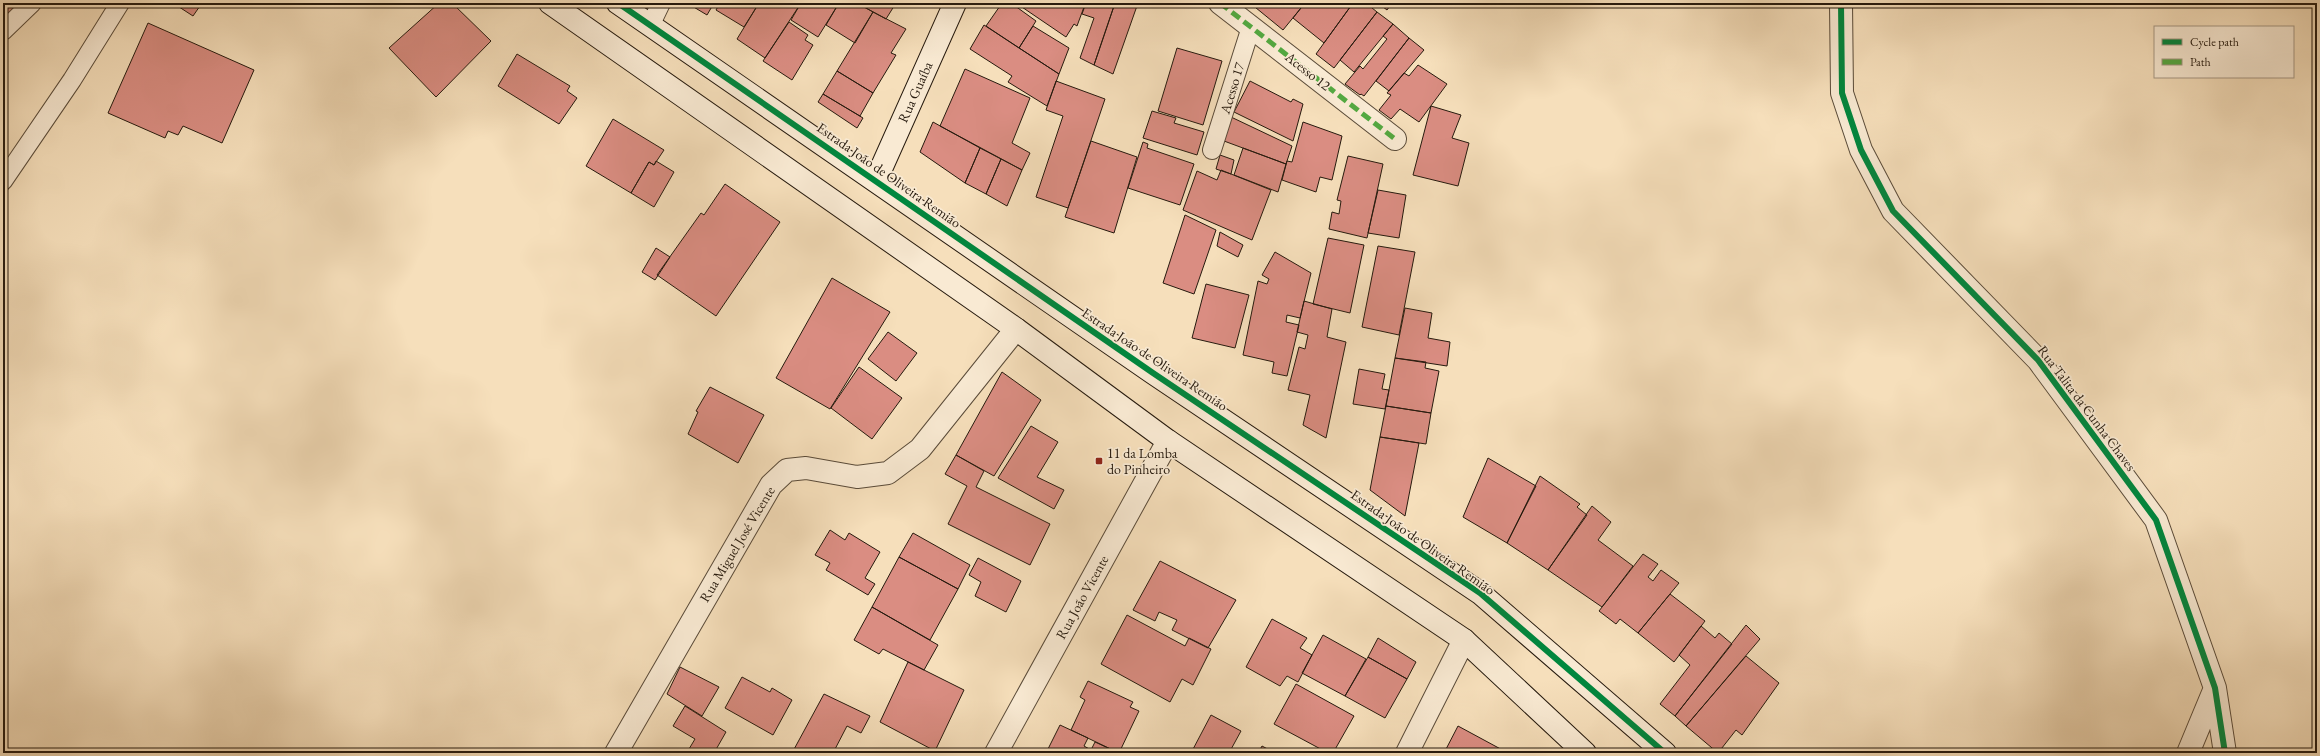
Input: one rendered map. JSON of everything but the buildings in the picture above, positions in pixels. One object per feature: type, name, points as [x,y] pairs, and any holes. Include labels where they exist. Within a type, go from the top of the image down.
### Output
[{"type":"main road","points":[[550,3],[1016,329],[1168,441],[1464,640],[1585,753]]},
{"type":"main road","name":"Estrada João de Oliveira Remião","points":[[618,3],[1154,373],[1480,593],[1665,753]]},
{"type":"main road","name":"Rua Guaíba","points":[[876,180],[955,3]]},
{"type":"main road","name":"Acesso 12","points":[[1220,3],[1396,139]]},
{"type":"main road","name":"Rua Talita da Cunha Chaves","points":[[1841,3],[1842,92],[1861,150],[1893,211],[2038,360],[2156,520],[2215,688],[2226,753]]},
{"type":"main road","name":"Rua Miguel José Vicente","points":[[616,753],[770,484],[787,470],[806,468],[857,477],[888,473],[920,449],[1016,329]]},
{"type":"main road","name":"Rua João Vicente","points":[[996,753],[1168,441]]},
{"type":"main road","points":[[1407,753],[1464,640]]},
{"type":"main road","points":[[2188,753],[2215,688]]},
{"type":"lane","points":[[3,31],[32,3]]},
{"type":"lane","points":[[3,181],[72,80],[120,3]]},
{"type":"lane","points":[[650,26],[661,3]]},
{"type":"lane","name":"Acesso 17","points":[[1212,150],[1251,27]]},
{"type":"marked path","points":[[1220,3],[1395,139]]},
{"type":"cycle path","points":[[618,3],[1153,373],[1480,593],[1665,753]]},
{"type":"cycle path","points":[[1841,3],[1842,93],[1861,150],[1893,211],[2038,360],[2156,520],[2215,688],[2225,753]]},
{"type":"place","name":"11 da Lomba do Pinheiro","points":[[1099,461]]}]
